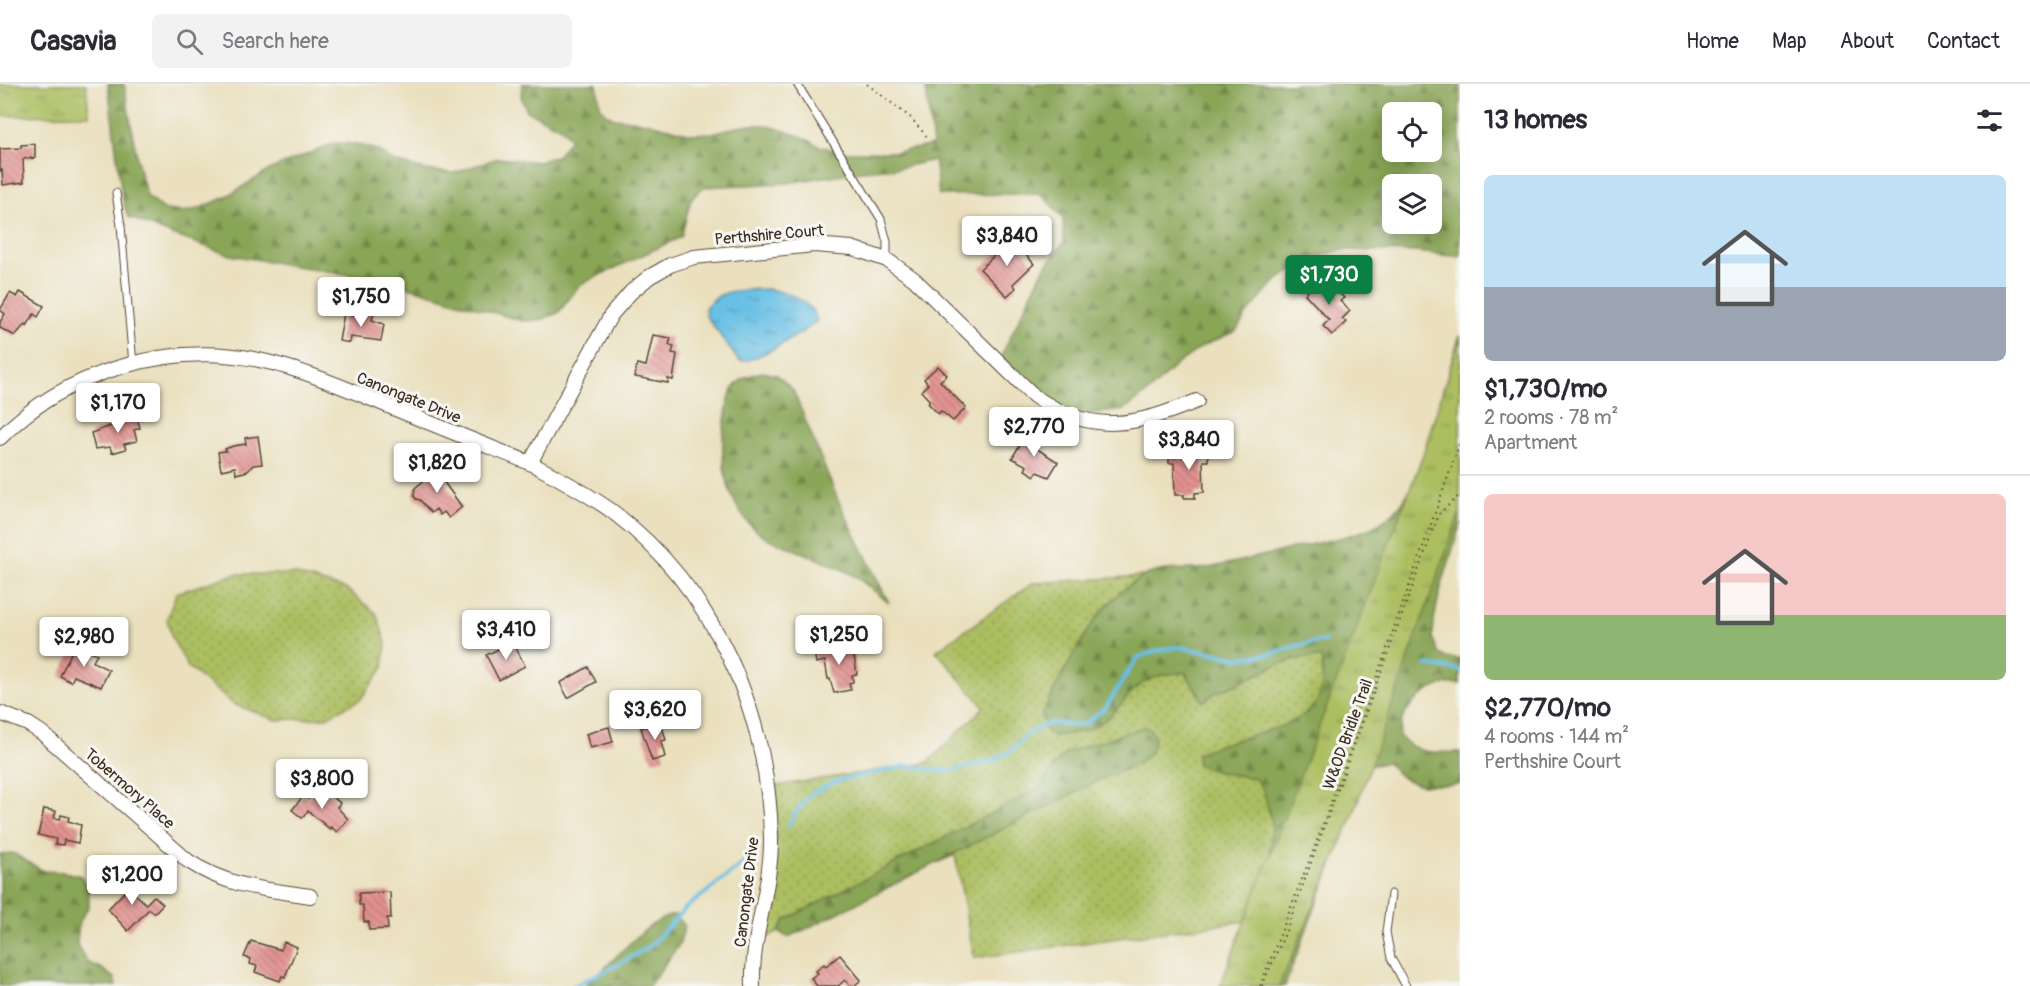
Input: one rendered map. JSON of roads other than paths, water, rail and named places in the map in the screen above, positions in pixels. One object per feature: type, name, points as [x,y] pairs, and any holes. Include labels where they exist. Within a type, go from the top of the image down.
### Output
[{"type":"street","name":"Perthshire Court","points":[[530,464],[611,315],[631,292],[660,270],[706,255],[826,245],[859,249],[887,260],[914,279],[1021,385],[1051,407],[1071,416],[1091,421],[1121,423],[1150,419],[1197,401]]},
{"type":"street","name":"Canongate Drive","points":[[0,438],[29,413],[54,396],[82,382],[133,364],[165,358],[206,355],[257,360],[286,367],[530,464],[562,479],[607,508],[641,536],[665,560],[707,615],[739,677],[751,710],[766,777],[771,839],[768,873],[754,952],[753,986]]},
{"type":"street","name":"Tobermory Place","points":[[0,713],[20,720],[42,733],[188,861],[204,872],[240,885],[310,896]]},
{"type":"lane","points":[[797,84],[881,219],[887,242],[887,260]]},
{"type":"lane","points":[[116,194],[133,364]]},
{"type":"lane","points":[[1391,894],[1386,932],[1391,958],[1406,986]]},
{"type":"water","points":[[767,289],[782,292],[804,302],[817,321],[767,352],[739,361],[706,316],[705,308],[710,301],[725,293]]},
{"type":"waterway","points":[[789,826],[795,813],[812,793],[837,781],[907,766],[947,772],[994,760],[1013,749],[1029,733],[1049,723],[1073,725],[1086,723],[1106,707],[1137,658],[1155,651],[1179,647],[1239,658],[1270,654],[1296,646],[1325,641]]},
{"type":"waterway","points":[[1426,665],[1460,670]]},
{"type":"waterway","points":[[574,986],[650,946],[686,908],[749,859]]}]
